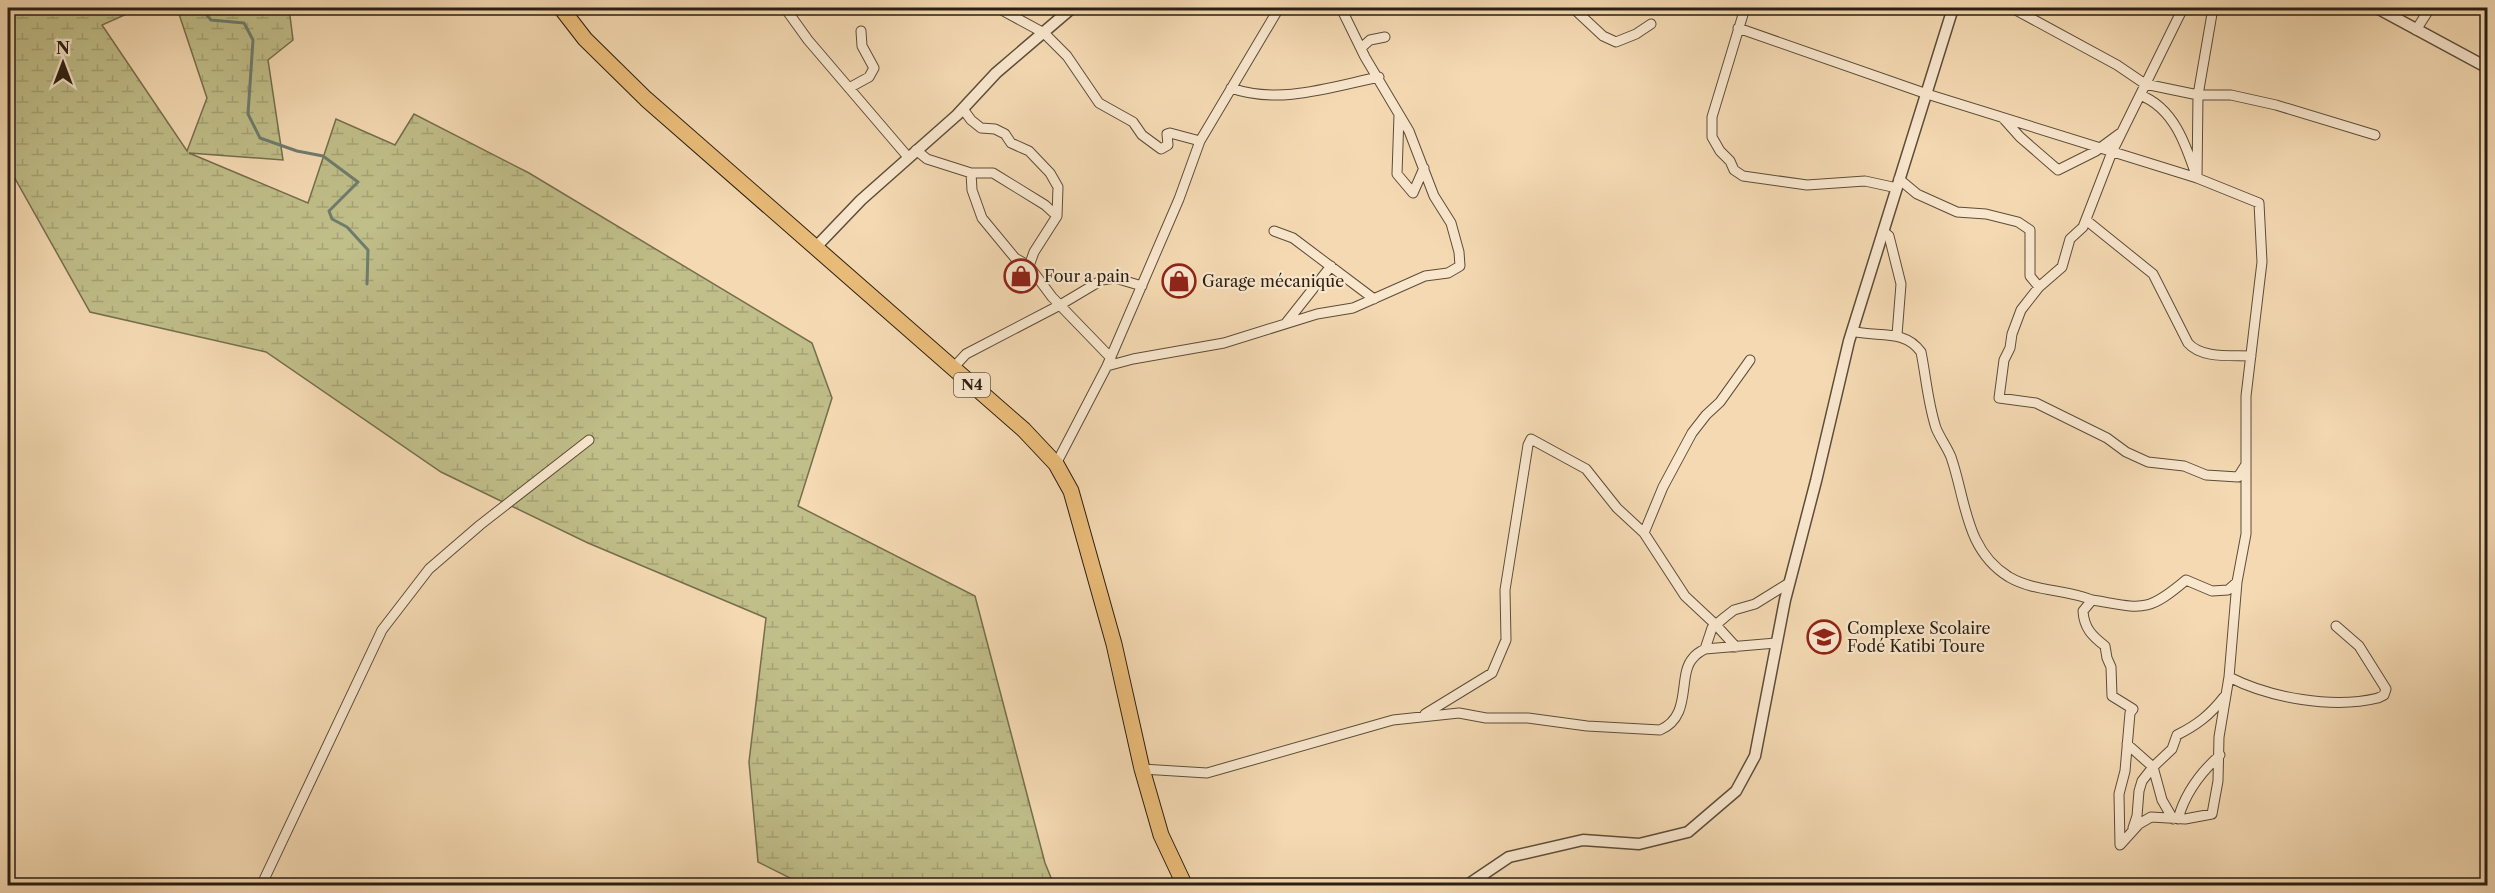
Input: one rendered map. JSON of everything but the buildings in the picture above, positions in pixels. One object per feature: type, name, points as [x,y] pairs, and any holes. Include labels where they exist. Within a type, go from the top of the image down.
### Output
[{"type":"highway","name":"N4","points":[[561,8],[585,39],[646,99],[1024,430],[1056,464],[1071,491],[1114,644],[1142,770],[1161,835],[1185,885]]},
{"type":"street","points":[[785,8],[808,40],[849,88],[912,154],[971,173],[993,173],[1045,205],[1057,216]]},
{"type":"street","points":[[998,8],[1044,33],[1067,56],[1099,103],[1133,122],[1142,135],[1156,146],[1161,149],[1168,145],[1167,136],[1170,133],[1200,141]]},
{"type":"street","points":[[815,248],[861,200],[963,109],[996,72],[1072,8]]},
{"type":"street","points":[[1056,464],[1109,362],[1179,199],[1200,141],[1279,8]]},
{"type":"street","points":[[1109,362],[1224,343],[1317,314],[1353,308],[1425,276],[1448,273],[1460,266],[1459,252],[1451,223],[1434,196],[1409,131],[1341,8]]},
{"type":"street","points":[[1572,8],[1603,36],[1616,42],[1636,34],[1651,24]]},
{"type":"street","points":[[1744,8],[1712,117],[1712,137],[1734,170],[1743,176],[1807,185],[1865,181],[1898,184],[1957,212],[1986,214],[2018,222],[2030,230],[2030,276],[2039,287]]},
{"type":"street","points":[[1466,885],[1509,857],[1583,840],[1639,844],[1688,832],[1736,791],[1755,756],[1789,583],[1852,331],[1953,8]]},
{"type":"street","points":[[2012,8],[2117,65],[2145,84],[2198,95],[2231,95],[2276,105],[2375,135]]},
{"type":"street","points":[[2183,8],[2121,132],[2083,227],[2070,238],[2062,267],[2039,287],[2021,310],[2012,334],[2010,348],[2004,360],[1999,398],[2036,403],[2108,438],[2126,452],[2148,462],[2184,466],[2206,475],[2238,477],[2245,466]]},
{"type":"street","points":[[2197,178],[2198,95],[2213,8]]},
{"type":"street","points":[[2377,8],[2487,68]]},
{"type":"street","points":[[2416,30],[2430,8]]},
{"type":"street","points":[[1738,28],[1927,94],[2197,178],[2259,203],[2262,262],[2246,396],[2246,534],[2237,582],[2229,677],[2219,737],[2218,781],[2212,814],[2176,819],[2151,817],[2145,819],[2131,831]]},
{"type":"street","points":[[849,88],[869,77],[874,68],[861,46],[861,31]]},
{"type":"street","points":[[1362,48],[1370,40],[1385,37]]},
{"type":"street","points":[[1231,88],[1243,92],[1284,96],[1378,77]]},
{"type":"street","points":[[2140,95],[2154,100],[2172,120],[2188,152],[2197,178]]},
{"type":"street","points":[[963,109],[981,128],[995,129],[1005,134],[1011,143],[1029,151],[1050,173],[1058,187],[1057,216],[1034,252],[1029,266]]},
{"type":"street","points":[[1399,116],[1397,174],[1413,193],[1424,168]]},
{"type":"street","points":[[2002,117],[2020,137],[2058,170],[2100,148],[2121,132]]},
{"type":"street","points":[[971,173],[972,190],[982,218],[1015,258],[1029,266],[1109,362]]},
{"type":"street","points":[[2086,220],[2153,274],[2188,343],[2194,350],[2203,353],[2251,356]]},
{"type":"street","points":[[1274,231],[1293,238],[1374,299]]},
{"type":"street","points":[[1883,231],[1889,236],[1901,284],[1897,335]]},
{"type":"street","points":[[1285,324],[1331,266]]},
{"type":"street","points":[[953,368],[966,354],[1108,278],[1142,286]]},
{"type":"street","points":[[1852,331],[1867,335],[1897,335],[1914,343],[1921,352],[1936,428],[1950,456],[1972,535],[1987,559],[2007,576],[2024,585],[2141,608],[2163,600],[2186,580],[2212,591],[2228,590],[2237,582]]},
{"type":"street","points":[[1644,533],[1663,487],[1692,433],[1720,402],[1750,360]]},
{"type":"street","points":[[1424,715],[1492,673],[1506,640],[1505,590],[1528,445],[1532,439],[1586,470],[1617,508],[1644,533],[1685,597],[1736,647]]},
{"type":"street","points":[[261,885],[382,630],[429,569],[480,525],[589,441]]},
{"type":"street","points":[[1705,649],[1708,635],[1734,610],[1755,604],[1789,583]]},
{"type":"street","points":[[2092,600],[2083,612],[2083,619],[2090,635],[2105,646],[2111,667],[2112,696],[2133,709],[2130,713],[2125,771],[2119,794],[2121,814],[2118,844],[2122,845],[2131,831],[2138,809],[2139,791],[2146,774],[2172,748],[2177,735],[2212,713],[2227,693]]},
{"type":"street","points":[[2229,677],[2260,690],[2323,703],[2378,698],[2384,694],[2386,689],[2360,646],[2336,626]]},
{"type":"street","points":[[1142,770],[1207,774],[1375,724],[1424,715],[1459,713],[1486,718],[1528,718],[1587,726],[1660,730],[1670,726],[1676,717],[1682,701],[1691,659],[1705,649],[1776,644]]},
{"type":"street","points":[[2127,744],[2153,766],[2162,800],[2176,819]]},
{"type":"street","points":[[2176,819],[2188,792],[2220,754]]},
{"type":"green space","points":[[8,8],[140,8],[102,25],[187,151],[207,98],[177,8],[289,8],[293,40],[268,60],[283,160],[189,153],[308,203],[336,119],[395,145],[414,114],[529,173],[812,343],[832,398],[798,506],[975,596],[1045,863],[1054,885],[804,885],[758,862],[749,762],[766,618],[588,543],[441,472],[266,352],[90,312],[8,166]]},
{"type":"waterway","points":[[201,8],[211,20],[244,23],[253,40],[248,114],[260,138],[297,151],[323,156],[358,182],[329,211],[332,219],[347,227],[368,250],[367,284]]},
{"type":"place","name":"Four a pain","points":[[1021,276]]},
{"type":"place","name":"Garage mécanique","points":[[1179,281]]},
{"type":"place","name":"Complexe Scolaire Fodé Katibi Toure","points":[[1824,637]]}]
